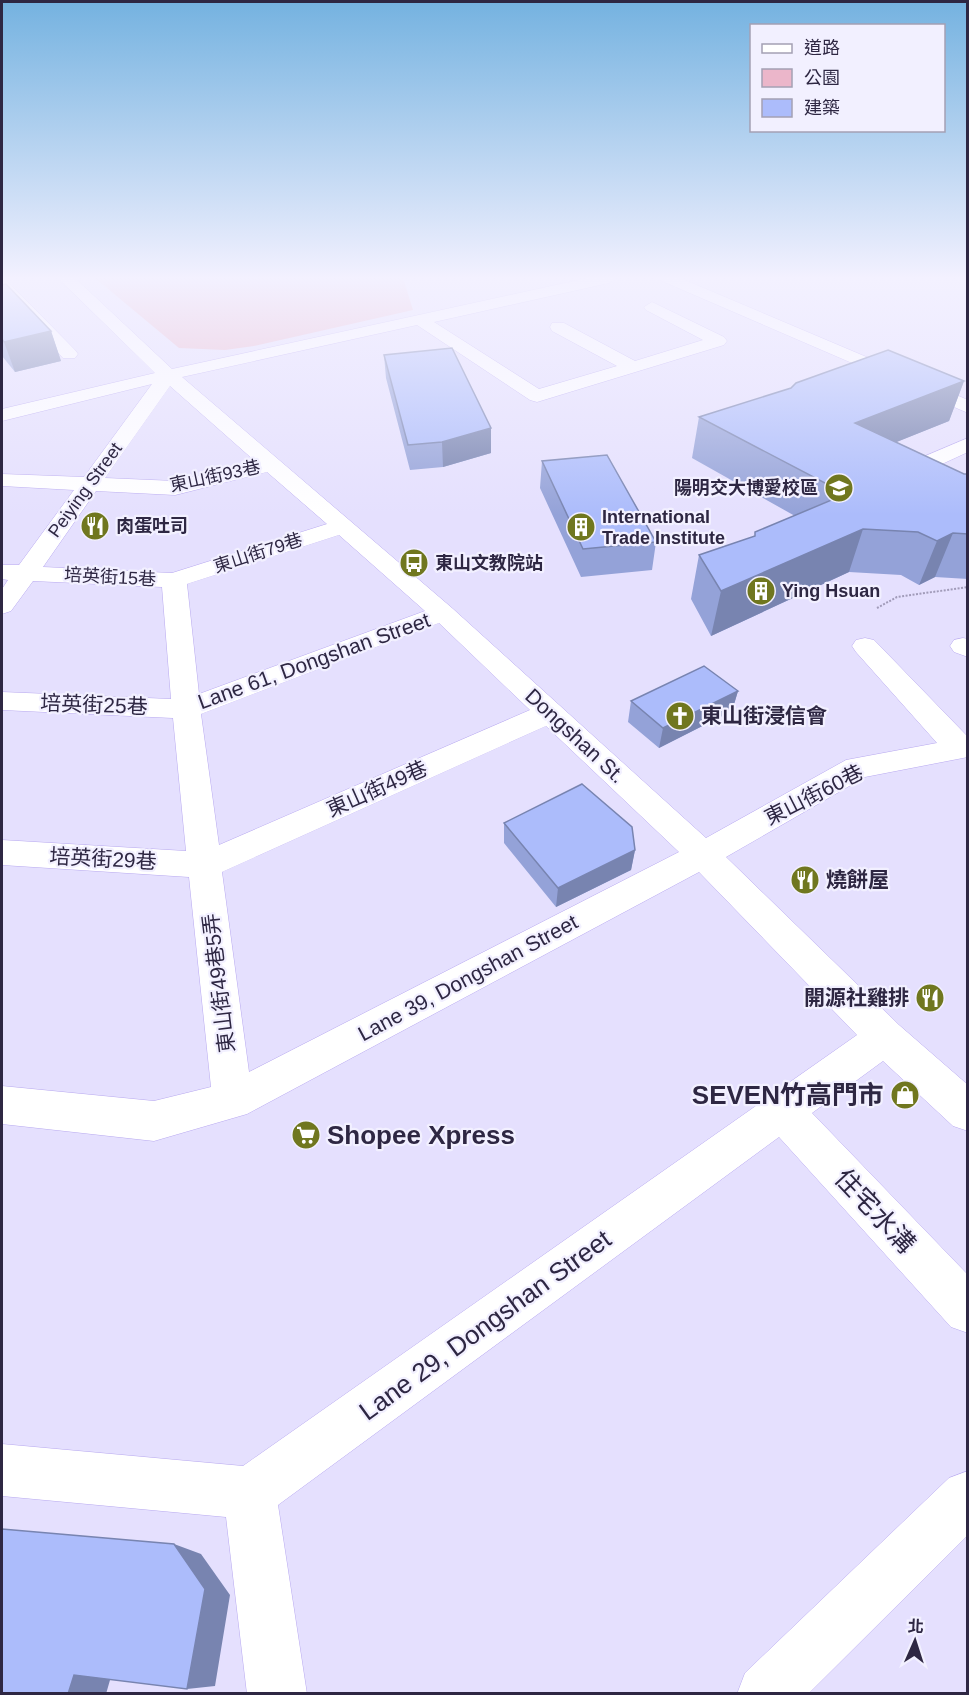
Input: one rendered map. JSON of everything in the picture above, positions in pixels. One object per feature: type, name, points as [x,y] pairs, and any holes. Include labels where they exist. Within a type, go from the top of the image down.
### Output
[{"type":"street","name":"Dongshan St.","points":[[149,357],[270,465],[443,613],[703,855],[885,1037],[968,1112]]},
{"type":"street","points":[[2,415],[250,357]]},
{"type":"street","points":[[477,357],[537,396],[665,357]]},
{"type":"street","points":[[614,357],[633,367]]},
{"type":"street","points":[[852,357],[968,407]]},
{"type":"street","name":"Peiying Street","points":[[2,606],[13,573],[89,484],[168,375]]},
{"type":"street","points":[[968,444],[898,476],[968,507]]},
{"type":"street","name":"東山街93巷","points":[[2,480],[175,488],[270,465]]},
{"type":"street","name":"東山街79巷","points":[[174,580],[341,526]]},
{"type":"street","name":"培英街15巷","points":[[13,573],[174,580],[204,866]]},
{"type":"street","name":"Lane 61, Dongshan Street","points":[[186,709],[443,613]]},
{"type":"street","points":[[865,646],[964,748]]},
{"type":"street","name":"培英街25巷","points":[[2,701],[186,709]]},
{"type":"street","name":"東山街49巷","points":[[204,866],[550,712]]},
{"type":"street","name":"東山街60巷","points":[[703,855],[857,768],[964,748]]},
{"type":"street","name":"培英街29巷","points":[[2,853],[204,866]]},
{"type":"street","name":"Lane 39, Dongshan Street","points":[[2,1105],[154,1122],[233,1101],[703,855]]},
{"type":"street","name":"東山街49巷5弄","points":[[204,866],[233,1101]]},
{"type":"street","name":"Lane 29, Dongshan Street","points":[[250,1493],[885,1037]]},
{"type":"street","name":"住宅水溝","points":[[783,1112],[968,1310]]},
{"type":"street","points":[[2,1470],[250,1493],[277,1694]]},
{"type":"street","points":[[766,1694],[968,1497]]},
{"type":"path","points":[[877,608],[897,597],[968,587]]},
{"type":"building","points":[[385,357],[456,357],[491,428],[442,442],[408,445]]},
{"type":"building","points":[[868,357],[905,357],[964,381],[855,423],[968,474],[968,534],[953,533],[937,541],[918,532],[863,529],[721,591],[699,555],[755,536],[755,532],[846,494],[699,417],[791,388],[796,383]]},
{"type":"building","points":[[607,455],[656,542],[583,549],[542,461]]},
{"type":"building","points":[[704,666],[738,691],[663,728],[631,701]]},
{"type":"building","points":[[582,784],[632,827],[635,850],[558,888],[504,823]]},
{"type":"building","points":[[2,1529],[174,1544],[205,1589],[187,1689],[74,1675],[68,1694],[2,1694]]},
{"type":"place","name":"陽明交大博愛校區","points":[[839,488]]},
{"type":"place","name":"肉蛋吐司","points":[[95,526]]},
{"type":"place","name":"International Trade Institute","points":[[581,527]]},
{"type":"place","name":"東山文教院站","points":[[414,563]]},
{"type":"place","name":"Ying Hsuan","points":[[761,591]]},
{"type":"place","name":"東山街浸信會","points":[[680,716]]},
{"type":"place","name":"燒餅屋","points":[[805,880]]},
{"type":"place","name":"開源社雞排","points":[[930,998]]},
{"type":"place","name":"SEVEN竹高門市","points":[[905,1095]]},
{"type":"place","name":"Shopee Xpress","points":[[306,1135]]}]
